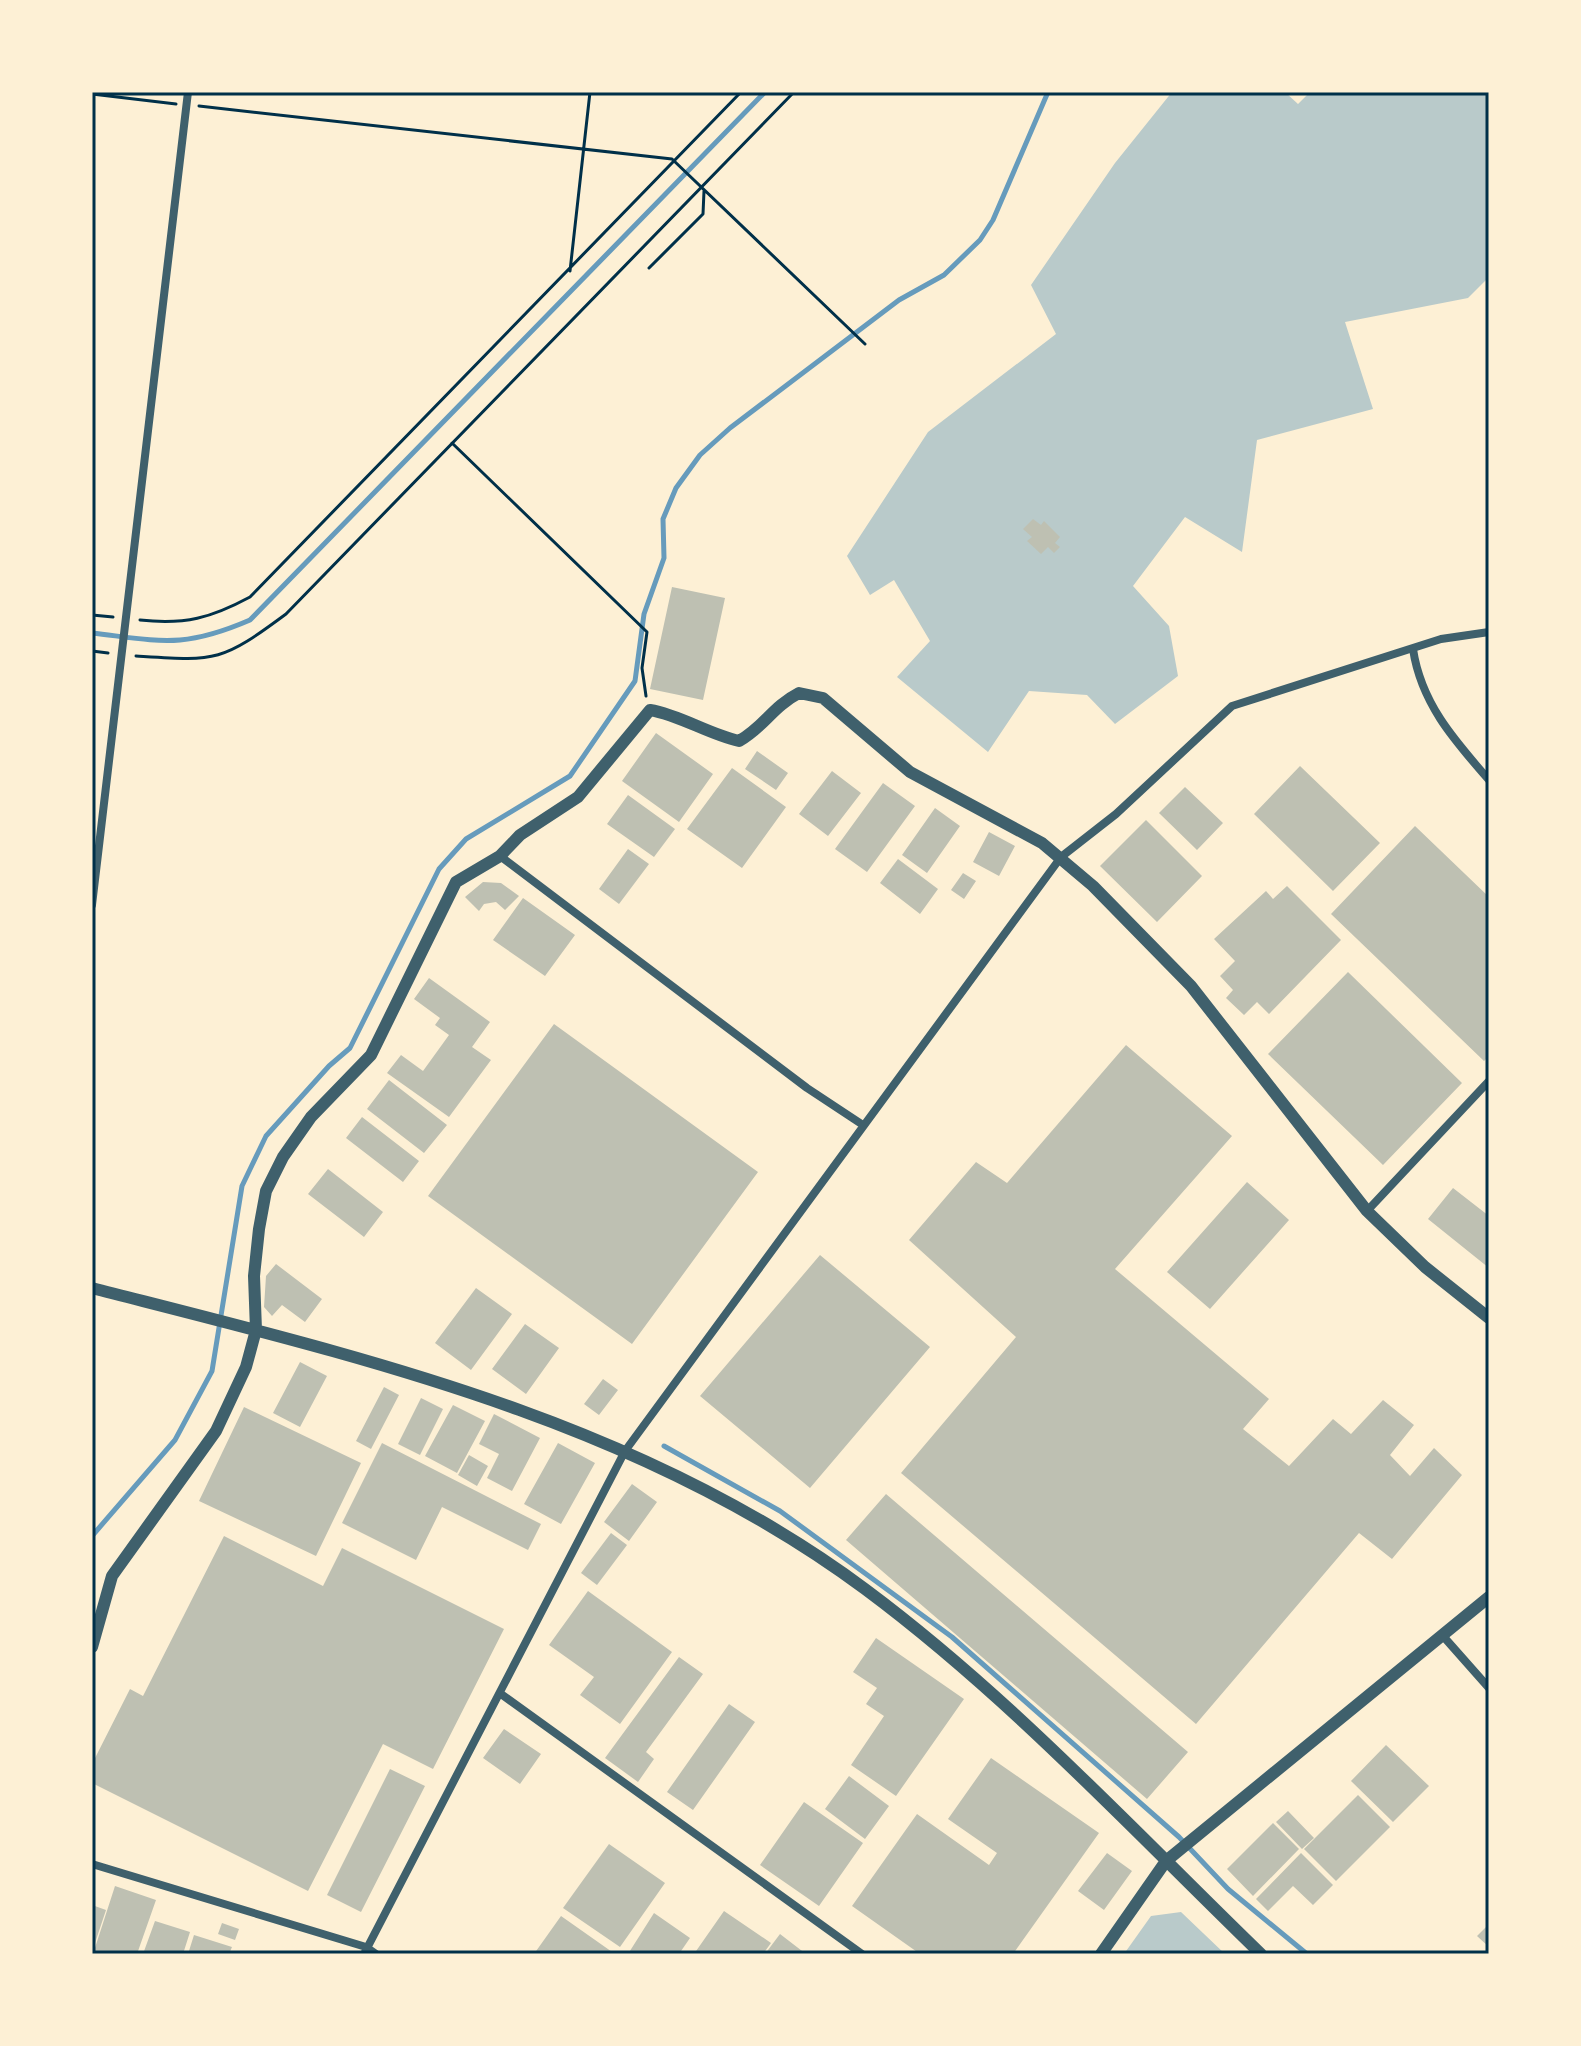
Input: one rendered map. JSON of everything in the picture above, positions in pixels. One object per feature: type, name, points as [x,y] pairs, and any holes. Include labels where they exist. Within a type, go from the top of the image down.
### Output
[{"type":"street","points":[[92,905],[188,92]]},
{"type":"street","points":[[365,1951],[625,1451],[1061,857],[1116,814],[1232,706],[1441,639],[1489,632]]},
{"type":"street","points":[[1413,649],[1417,674],[1435,713],[1489,780]]},
{"type":"street","points":[[92,1647],[112,1576],[216,1431],[246,1367],[256,1330],[254,1276],[259,1229],[266,1191],[283,1157],[311,1117],[371,1055],[456,882],[500,856],[520,835],[578,797],[650,710],[669,713],[712,735],[739,741],[761,728],[777,705],[799,693],[823,698],[910,772],[1042,843],[1061,857],[1191,986],[1367,1211],[1425,1267],[1489,1318]]},
{"type":"street","points":[[500,856],[782,1070],[863,1125]]},
{"type":"street","points":[[1367,1211],[1489,1081]]},
{"type":"street","points":[[92,1288],[455,1385],[574,1428],[733,1505],[864,1588],[986,1689],[1261,1954]]},
{"type":"street","points":[[1101,1954],[1166,1861],[1489,1597]]},
{"type":"street","points":[[1443,1636],[1489,1688]]},
{"type":"street","points":[[501,1694],[862,1954]]},
{"type":"street","points":[[92,1864],[376,1954]]},
{"type":"path","points":[[570,271],[590,92]]},
{"type":"path","points":[[92,615],[163,623],[212,618],[250,597],[570,271],[672,159],[741,92]]},
{"type":"path","points":[[92,651],[193,659],[219,657],[238,650],[286,614],[794,92]]},
{"type":"path","points":[[92,94],[672,159],[865,344]]},
{"type":"path","points":[[649,268],[703,214],[703,187]]},
{"type":"path","points":[[452,443],[647,632],[642,684],[650,710]]},
{"type":"shaded area","points":[[1172,92],[1285,92],[1298,104],[1310,92],[1489,92],[1489,277],[1468,298],[1345,322],[1373,409],[1257,440],[1242,552],[1185,517],[1133,586],[1169,626],[1178,676],[1115,724],[1087,695],[1029,691],[988,752],[897,677],[930,641],[894,580],[870,595],[847,556],[928,432],[1056,334],[1031,285],[1115,163]]},
{"type":"shaded area","points":[[1181,1912],[1225,1954],[1124,1954],[1151,1916]]},
{"type":"building","points":[[1033,519],[1041,525],[1044,521],[1060,537],[1055,543],[1060,547],[1054,553],[1048,547],[1041,554],[1027,541],[1032,537],[1023,529]]},
{"type":"building","points":[[672,587],[725,598],[703,700],[650,689]]},
{"type":"building","points":[[656,733],[713,774],[679,822],[622,781]]},
{"type":"building","points":[[757,751],[788,773],[776,790],[745,769]]},
{"type":"building","points":[[1300,766],[1380,843],[1333,891],[1254,814]]},
{"type":"building","points":[[732,768],[786,807],[742,868],[687,829]]},
{"type":"building","points":[[832,771],[861,793],[828,836],[799,814]]},
{"type":"building","points":[[883,783],[915,806],[867,872],[835,849]]},
{"type":"building","points":[[1185,787],[1223,823],[1197,850],[1159,813]]},
{"type":"building","points":[[628,795],[675,829],[654,857],[607,824]]},
{"type":"building","points":[[935,808],[960,826],[927,873],[902,855]]},
{"type":"building","points":[[1146,820],[1202,876],[1157,922],[1100,866]]},
{"type":"building","points":[[1415,826],[1489,897],[1489,1056],[1484,1061],[1331,914]]},
{"type":"building","points":[[989,832],[1015,846],[999,876],[973,862]]},
{"type":"building","points":[[628,849],[649,864],[619,904],[599,889]]},
{"type":"building","points":[[898,859],[938,889],[920,914],[880,883]]},
{"type":"building","points":[[963,873],[976,881],[964,899],[951,890]]},
{"type":"building","points":[[483,882],[501,883],[519,896],[505,910],[496,902],[484,904],[479,911],[465,897]]},
{"type":"building","points":[[1287,886],[1341,940],[1269,1014],[1257,1002],[1244,1015],[1226,998],[1233,990],[1220,976],[1235,961],[1214,939],[1266,891],[1273,899]]},
{"type":"building","points":[[523,898],[575,935],[545,976],[493,940]]},
{"type":"building","points":[[1348,972],[1462,1083],[1383,1165],[1268,1054]]},
{"type":"building","points":[[429,978],[490,1022],[472,1047],[491,1060],[449,1117],[387,1073],[401,1055],[423,1071],[449,1035],[435,1025],[440,1018],[414,999]]},
{"type":"building","points":[[554,1024],[758,1172],[632,1344],[428,1196]]},
{"type":"building","points":[[1126,1045],[1232,1136],[1115,1269],[1269,1399],[1243,1429],[1289,1466],[1333,1419],[1351,1434],[1383,1400],[1414,1425],[1390,1455],[1410,1476],[1434,1448],[1462,1475],[1392,1559],[1359,1533],[1196,1724],[901,1473],[1016,1337],[909,1240],[976,1162],[1007,1183]]},
{"type":"building","points":[[389,1080],[447,1125],[424,1153],[367,1109]]},
{"type":"building","points":[[362,1117],[419,1161],[403,1182],[346,1138]]},
{"type":"building","points":[[328,1169],[383,1212],[364,1237],[308,1194]]},
{"type":"building","points":[[1247,1182],[1289,1220],[1210,1309],[1167,1272]]},
{"type":"building","points":[[1453,1188],[1489,1216],[1489,1268],[1428,1219]]},
{"type":"building","points":[[820,1255],[930,1347],[810,1488],[700,1396]]},
{"type":"building","points":[[276,1264],[322,1299],[305,1322],[282,1305],[272,1316],[264,1307],[266,1276]]},
{"type":"building","points":[[476,1288],[512,1314],[471,1370],[435,1343]]},
{"type":"building","points":[[525,1324],[559,1348],[526,1394],[492,1369]]},
{"type":"building","points":[[300,1362],[327,1376],[300,1427],[273,1413]]},
{"type":"building","points":[[603,1379],[618,1390],[599,1415],[584,1404]]},
{"type":"building","points":[[384,1387],[399,1395],[371,1449],[356,1441]]},
{"type":"building","points":[[421,1398],[443,1409],[420,1455],[398,1444]]},
{"type":"building","points":[[453,1405],[485,1421],[457,1473],[425,1456]]},
{"type":"building","points":[[244,1407],[361,1463],[316,1556],[199,1501]]},
{"type":"building","points":[[494,1414],[540,1438],[512,1491],[487,1478],[499,1454],[479,1444]]},
{"type":"building","points":[[382,1443],[541,1524],[528,1550],[442,1507],[416,1560],[342,1523]]},
{"type":"building","points":[[558,1443],[595,1463],[561,1524],[524,1504]]},
{"type":"building","points":[[469,1455],[488,1466],[477,1486],[458,1475]]},
{"type":"building","points":[[632,1484],[657,1502],[629,1541],[604,1522]]},
{"type":"building","points":[[886,1494],[1188,1752],[1147,1799],[846,1540]]},
{"type":"building","points":[[611,1533],[627,1545],[597,1585],[581,1573]]},
{"type":"building","points":[[224,1536],[323,1586],[342,1548],[504,1629],[433,1769],[383,1744],[308,1891],[92,1783],[92,1764],[130,1689],[143,1696]]},
{"type":"building","points":[[588,1591],[672,1652],[620,1724],[580,1695],[594,1677],[549,1645]]},
{"type":"building","points":[[876,1638],[964,1699],[896,1796],[851,1765],[884,1716],[866,1704],[877,1688],[853,1672]]},
{"type":"building","points":[[679,1657],[703,1674],[646,1752],[654,1759],[638,1782],[605,1758]]},
{"type":"building","points":[[729,1704],[755,1722],[693,1810],[667,1792]]},
{"type":"building","points":[[504,1729],[541,1754],[520,1784],[483,1758]]},
{"type":"building","points":[[1386,1745],[1429,1786],[1393,1822],[1351,1781]]},
{"type":"building","points":[[991,1758],[1099,1833],[1013,1954],[920,1954],[852,1906],[917,1814],[989,1865],[997,1853],[948,1819]]},
{"type":"building","points":[[390,1769],[425,1786],[361,1912],[327,1895]]},
{"type":"building","points":[[849,1776],[889,1806],[865,1839],[825,1809]]},
{"type":"building","points":[[1358,1795],[1390,1827],[1336,1881],[1304,1849]]},
{"type":"building","points":[[804,1802],[863,1843],[819,1906],[760,1865]]},
{"type":"building","points":[[1288,1811],[1314,1838],[1302,1849],[1276,1822]]},
{"type":"building","points":[[1273,1823],[1299,1849],[1253,1896],[1227,1869]]},
{"type":"building","points":[[609,1844],[665,1883],[620,1947],[563,1908]]},
{"type":"building","points":[[1107,1853],[1132,1871],[1104,1910],[1078,1891]]},
{"type":"building","points":[[1301,1853],[1333,1885],[1313,1905],[1293,1886],[1268,1911],[1256,1899]]},
{"type":"building","points":[[115,1886],[156,1900],[137,1954],[93,1954]]},
{"type":"building","points":[[92,1905],[106,1910],[93,1949],[92,1949]]},
{"type":"building","points":[[724,1911],[771,1943],[763,1954],[694,1954]]},
{"type":"building","points":[[654,1913],[690,1938],[679,1954],[628,1954]]},
{"type":"building","points":[[561,1916],[615,1954],[534,1954]]},
{"type":"building","points":[[155,1921],[190,1932],[183,1954],[143,1954]]},
{"type":"building","points":[[222,1923],[239,1929],[235,1940],[218,1934]]},
{"type":"building","points":[[1489,1924],[1489,1947],[1477,1936]]},
{"type":"building","points":[[780,1934],[806,1954],[765,1954]]},
{"type":"building","points":[[194,1935],[232,1947],[229,1954],[188,1954]]},
{"type":"waterway","points":[[92,633],[155,640],[189,639],[250,620],[765,92]]},
{"type":"waterway","points":[[92,1536],[175,1440],[212,1371],[242,1186],[266,1136],[329,1066],[350,1048],[439,869],[466,839],[570,776],[635,681],[644,614],[664,558],[663,519],[676,488],[700,455],[730,428],[899,300],[944,275],[980,240],[993,220],[1048,92]]},
{"type":"waterway","points":[[664,1446],[780,1511],[952,1637],[1179,1837],[1228,1889],[1307,1954]]}]
